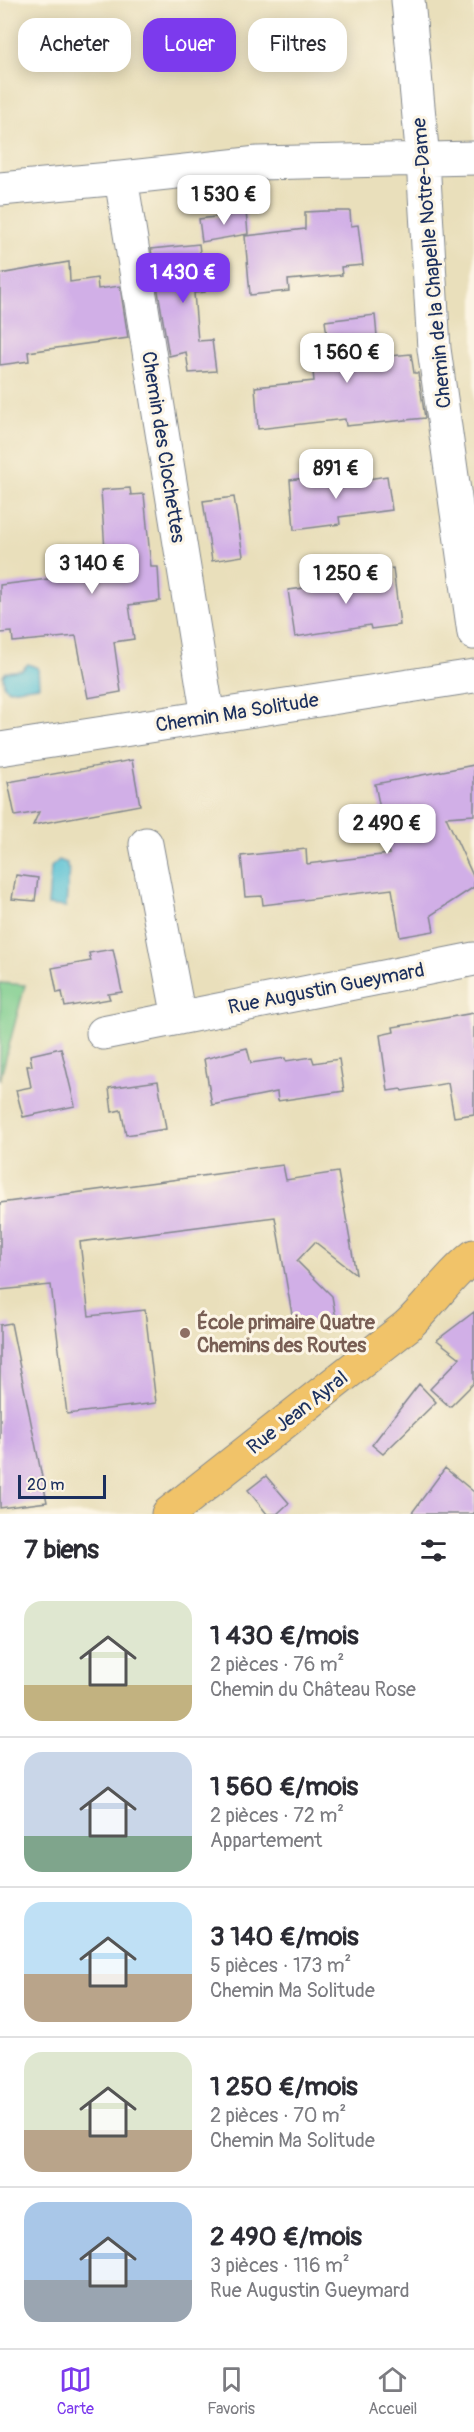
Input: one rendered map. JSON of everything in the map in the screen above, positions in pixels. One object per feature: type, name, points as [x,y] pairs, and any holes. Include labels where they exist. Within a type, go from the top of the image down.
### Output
[{"type":"main road","name":"Rue Jean Ayral","points":[[168,1514],[407,1326],[430,1305],[461,1267],[474,1256]]},
{"type":"street","name":"Chemin de la Chapelle Notre-Dame","points":[[408,0],[423,160],[435,349],[474,633]]},
{"type":"street","points":[[0,189],[258,163],[474,158]]},
{"type":"street","name":"Chemin des Clochettes","points":[[121,178],[208,717]]},
{"type":"street","name":"Chemin Ma Solitude","points":[[0,749],[474,676]]},
{"type":"street","points":[[146,844],[179,1018]]},
{"type":"street","name":"Rue Augustin Gueymard","points":[[103,1033],[474,959]]},
{"type":"green space","points":[[0,983],[25,985],[0,1080]]},
{"type":"water","points":[[28,664],[38,668],[39,686],[9,690],[4,686],[3,676],[6,672],[22,670]]},
{"type":"water","points":[[59,860],[67,863],[69,869],[66,907],[48,905],[51,867]]},
{"type":"building","points":[[246,211],[248,234],[202,242],[199,219],[223,216],[222,212]]},
{"type":"building","points":[[350,211],[351,226],[358,225],[363,265],[341,267],[342,275],[288,280],[289,291],[250,295],[245,236],[305,229],[305,212]]},
{"type":"building","points":[[199,244],[205,292],[194,293],[198,341],[212,340],[216,371],[189,373],[186,352],[169,356],[151,249]]},
{"type":"building","points":[[69,262],[70,282],[97,278],[98,289],[120,286],[128,338],[28,352],[29,361],[0,365],[0,274]]},
{"type":"building","points":[[375,315],[379,357],[411,354],[414,373],[418,373],[425,418],[346,426],[345,419],[258,429],[255,387],[314,381],[313,372],[332,370],[325,321]]},
{"type":"building","points":[[333,474],[334,484],[387,476],[392,510],[339,517],[340,524],[294,530],[290,480]]},
{"type":"building","points":[[130,488],[131,495],[144,494],[151,567],[158,567],[160,601],[129,605],[134,639],[114,642],[121,692],[88,698],[76,636],[13,642],[12,632],[0,633],[0,585],[73,576],[73,568],[96,566],[95,552],[105,551],[101,490]]},
{"type":"building","points":[[234,497],[243,556],[212,561],[203,501]]},
{"type":"building","points":[[393,568],[400,625],[371,629],[370,625],[295,637],[288,590],[364,581],[363,572]]},
{"type":"building","points":[[132,760],[140,805],[33,825],[39,812],[15,816],[8,782]]},
{"type":"building","points":[[474,765],[474,815],[446,817],[474,878],[474,887],[431,915],[434,931],[400,937],[392,889],[263,905],[262,896],[245,897],[241,856],[306,849],[307,864],[389,854],[375,784]]},
{"type":"building","points":[[16,875],[38,878],[35,901],[12,899]]},
{"type":"building","points":[[113,949],[122,992],[108,994],[110,999],[65,1007],[62,992],[57,993],[52,968],[91,961],[89,953]]},
{"type":"building","points":[[474,1013],[474,1114],[454,1117],[448,1083],[402,1091],[401,1089],[388,1091],[380,1035],[394,1032],[393,1027]]},
{"type":"building","points":[[61,1048],[75,1106],[23,1117],[16,1090],[31,1087],[27,1066],[32,1066],[30,1055]]},
{"type":"building","points":[[247,1048],[251,1063],[285,1058],[286,1061],[312,1057],[314,1063],[339,1059],[344,1091],[278,1101],[277,1092],[212,1105],[204,1059]]},
{"type":"building","points":[[158,1081],[166,1129],[126,1135],[121,1110],[112,1112],[109,1088]]},
{"type":"building","points":[[283,1165],[286,1180],[338,1172],[356,1274],[315,1242],[297,1261],[332,1296],[336,1319],[294,1326],[275,1217],[80,1242],[89,1316],[145,1310],[156,1403],[67,1414],[51,1285],[0,1290],[0,1203]]},
{"type":"building","points":[[474,1312],[474,1383],[450,1407],[430,1389],[460,1358],[437,1340]]},
{"type":"building","points":[[11,1323],[47,1502],[0,1508],[0,1325]]},
{"type":"building","points":[[419,1384],[436,1402],[383,1454],[372,1445]]},
{"type":"building","points":[[445,1468],[474,1492],[474,1514],[411,1514]]},
{"type":"building","points":[[266,1476],[289,1503],[277,1514],[267,1514],[248,1490]]},
{"type":"place","name":"École primaire Quatre Chemins des Routes","points":[[185,1333]]}]
